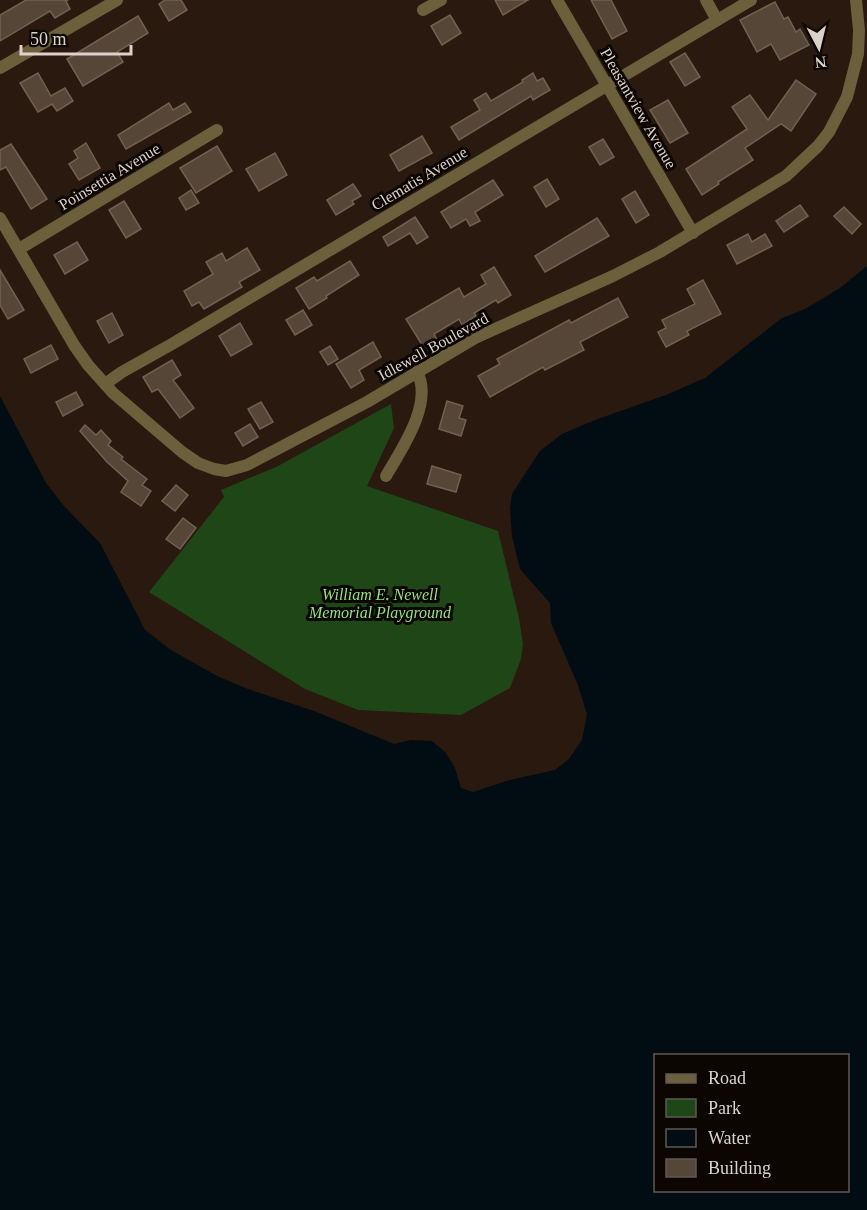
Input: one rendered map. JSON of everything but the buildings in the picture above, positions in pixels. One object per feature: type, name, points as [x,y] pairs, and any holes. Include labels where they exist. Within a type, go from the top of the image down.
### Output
[{"type":"street","points":[[0,68],[117,0]]},
{"type":"street","points":[[423,10],[441,0]]},
{"type":"street","name":"Pleasantview Avenue","points":[[556,0],[693,233]]},
{"type":"street","points":[[706,0],[717,20]]},
{"type":"street","name":"Clematis Avenue","points":[[105,384],[751,0]]},
{"type":"street","name":"Idlewell Boulevard","points":[[0,218],[74,345],[105,384],[122,402],[190,458],[207,467],[226,471],[247,465],[355,409],[475,338],[621,272],[693,233],[786,176],[818,146],[829,132],[847,97],[856,65],[859,30],[856,0]]},
{"type":"street","name":"Poinsettia Avenue","points":[[19,249],[217,130]]},
{"type":"street","points":[[386,476],[409,438],[417,416],[422,389],[417,372]]},
{"type":"green space","name":"William E. Newell Memorial Playground","points":[[391,404],[394,428],[367,486],[498,531],[519,618],[523,644],[521,659],[510,688],[461,715],[358,710],[305,689],[149,592],[224,497],[221,490],[276,467]]},
{"type":"water","points":[[867,266],[867,1210],[0,1210],[0,396],[46,483],[64,506],[100,543],[145,630],[171,650],[217,676],[248,689],[314,711],[394,744],[411,740],[432,741],[445,752],[455,768],[461,788],[473,792],[506,781],[555,770],[569,759],[582,740],[587,714],[578,685],[551,623],[550,603],[520,569],[512,536],[510,508],[512,494],[540,451],[562,434],[705,378],[782,318],[805,309],[840,288]]}]
